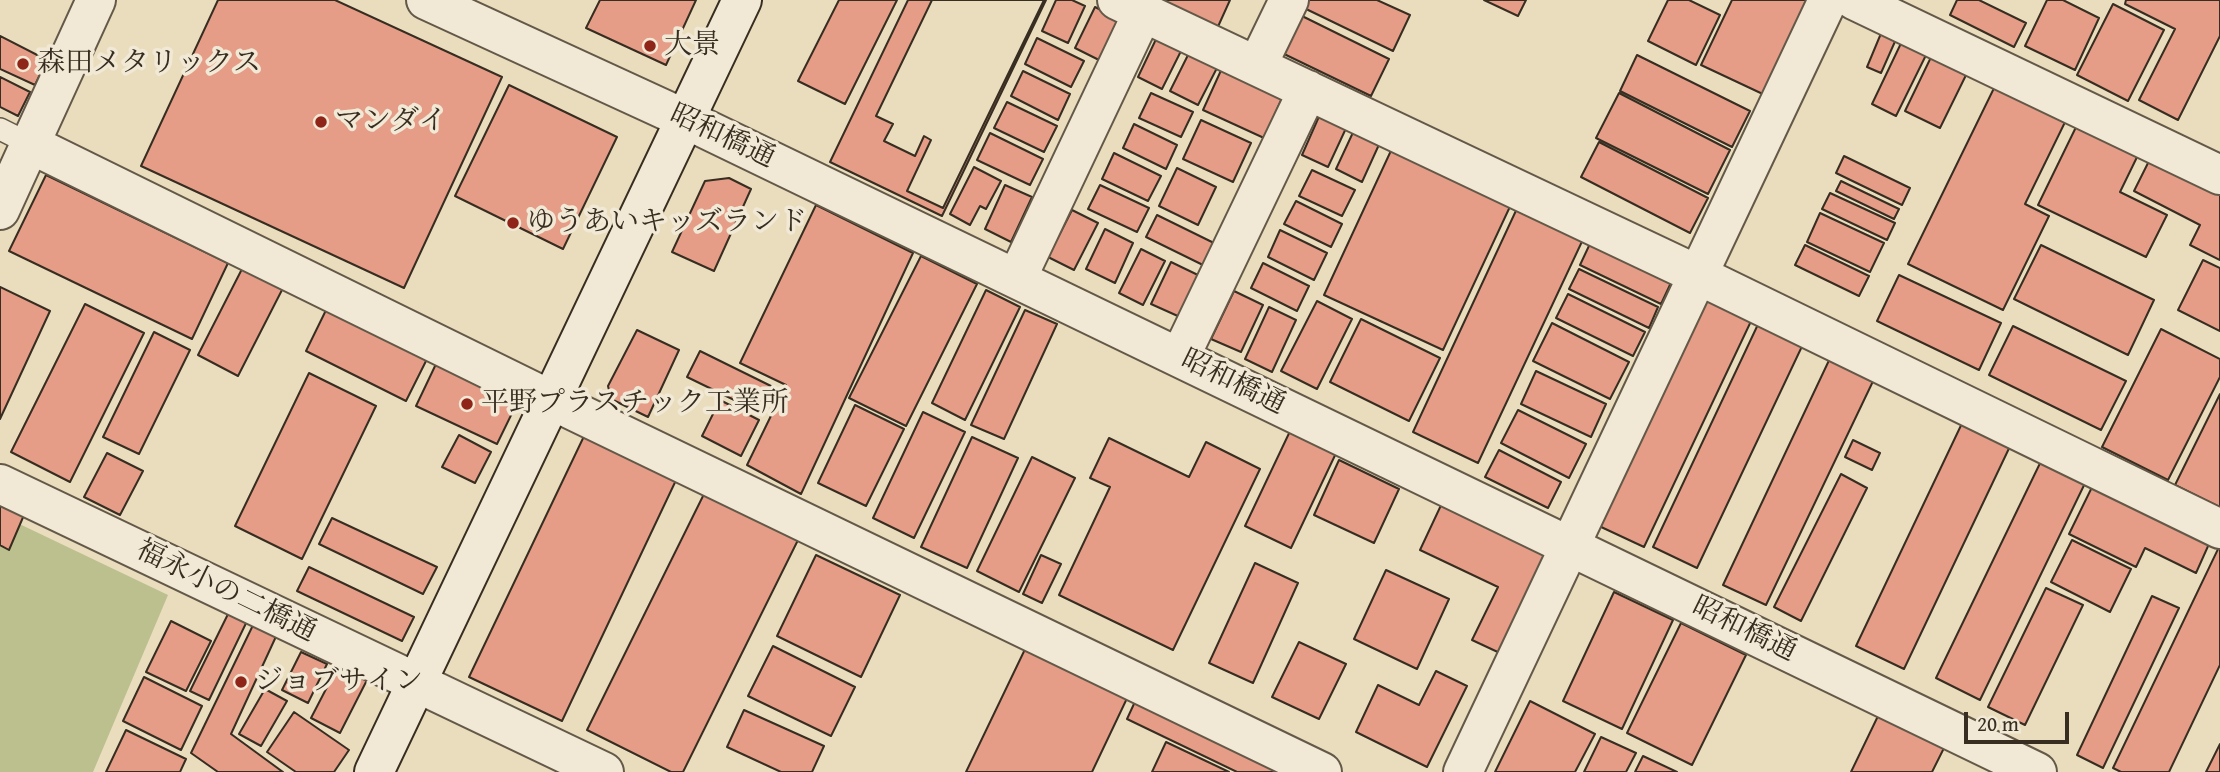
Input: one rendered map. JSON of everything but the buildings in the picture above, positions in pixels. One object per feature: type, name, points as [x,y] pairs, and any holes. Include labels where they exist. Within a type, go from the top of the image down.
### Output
[{"type":"street","points":[[0,210],[16,137],[96,0]]},
{"type":"street","name":"昭和橋通","points":[[426,0],[685,118],[2037,772]]},
{"type":"street","points":[[374,772],[742,0]]},
{"type":"street","points":[[1257,66],[1289,0]]},
{"type":"street","points":[[1463,772],[1828,0]]},
{"type":"street","points":[[1854,0],[2220,175]]},
{"type":"street","points":[[1017,278],[1130,6],[1698,275],[2220,529]]},
{"type":"street","points":[[1180,357],[1308,90]]},
{"type":"street","points":[[16,137],[551,400],[1322,772]]},
{"type":"street","name":"福永小の二橋通","points":[[0,484],[604,772]]},
{"type":"green space","points":[[9,519],[168,595],[93,772],[0,772],[0,535]]},
{"type":"place","name":"大景","points":[[650,46]]},
{"type":"place","name":"森田メタリックス","points":[[23,64]]},
{"type":"place","name":"マンダイ","points":[[321,122]]},
{"type":"place","name":"ゆうあいキッズランド","points":[[513,223]]},
{"type":"place","name":"平野プラスチック工業所","points":[[467,404]]},
{"type":"place","name":"ジョブサイン","points":[[241,682]]}]
